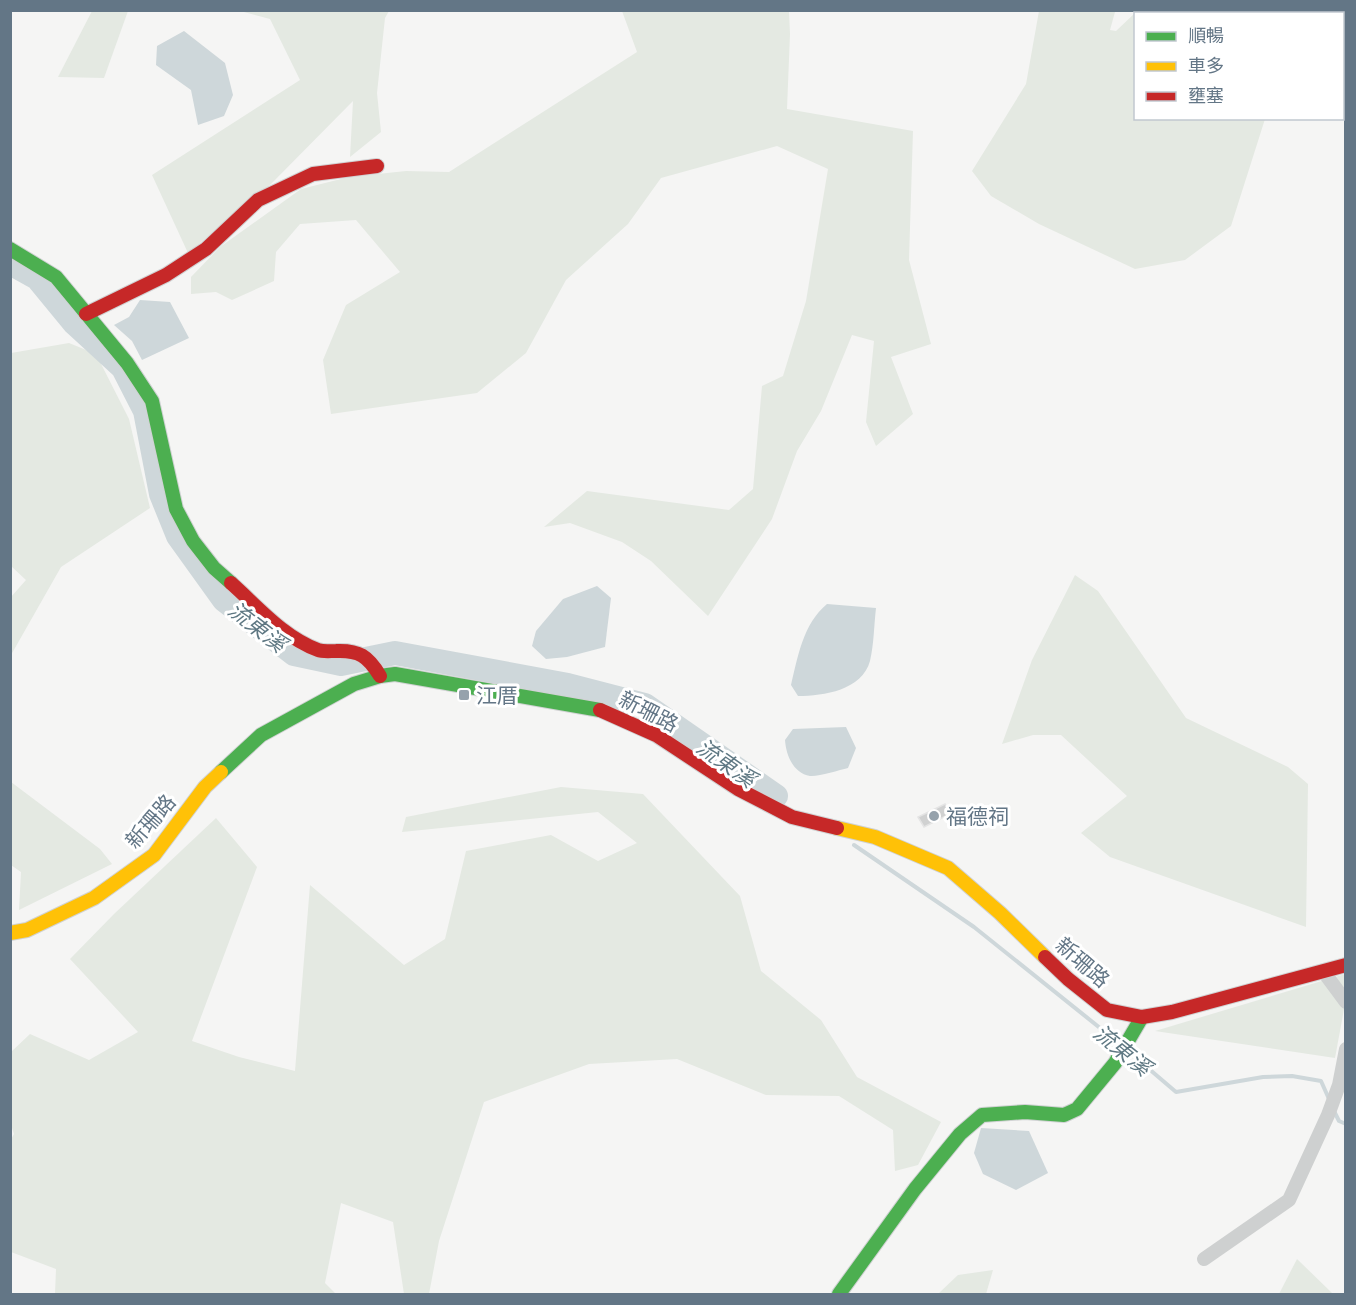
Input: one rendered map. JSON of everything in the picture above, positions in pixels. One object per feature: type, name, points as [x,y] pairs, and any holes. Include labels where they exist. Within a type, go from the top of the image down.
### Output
[{"type":"street","points":[[86,314],[166,275],[206,249],[258,200],[313,174],[377,166]]},
{"type":"street","points":[[10,249],[56,277],[127,363],[152,401],[176,509],[193,541],[214,568],[295,639],[321,651],[352,650],[361,654],[377,671]]},
{"type":"street","name":"新珊路","points":[[10,933],[27,930],[94,897],[154,855],[205,787],[261,735],[377,671],[596,708],[656,735],[738,789],[792,817],[874,837],[948,868],[1000,913],[1068,979],[1107,1010],[1142,1017],[1172,1012],[1346,965]]},
{"type":"street","points":[[1323,971],[1346,1002]]},
{"type":"street","points":[[839,1294],[915,1190],[960,1134],[982,1115],[1025,1112],[1064,1115],[1077,1109],[1115,1063],[1142,1017]]},
{"type":"street","points":[[1204,1259],[1289,1200],[1328,1115],[1339,1085],[1346,1049]]},
{"type":"shaded area","points":[[92,11],[128,11],[104,78],[58,77]]},
{"type":"shaded area","points":[[240,11],[389,11],[385,18],[377,93],[381,132],[350,157],[353,101],[271,184],[188,253],[152,175],[300,80],[270,19]]},
{"type":"shaded area","points":[[622,11],[789,11],[787,109],[913,131],[909,260],[931,344],[891,357],[913,414],[876,446],[866,422],[874,341],[852,335],[821,411],[797,451],[772,519],[708,616],[651,561],[622,542],[570,523],[544,527],[587,491],[729,510],[753,489],[762,386],[783,376],[806,301],[828,169],[777,146],[661,178],[628,224],[566,280],[526,353],[477,393],[331,414],[323,360],[346,305],[400,272],[356,220],[300,224],[276,252],[274,281],[232,300],[216,292],[191,294],[191,277],[220,247],[301,189],[349,177],[406,171],[449,172],[637,52]]},
{"type":"shaded area","points":[[1039,11],[1115,12],[1110,30],[1116,31],[1134,14],[1134,120],[1265,120],[1231,226],[1185,260],[1135,269],[1039,224],[991,196],[972,171],[1026,84]]},
{"type":"shaded area","points":[[184,31],[225,63],[233,95],[224,116],[198,125],[191,90],[156,65],[157,46]]},
{"type":"shaded area","points":[[140,300],[170,302],[189,338],[142,360],[132,341],[114,325],[129,317]]},
{"type":"shaded area","points":[[69,343],[96,354],[129,419],[150,508],[61,567],[11,655],[11,597],[26,580],[11,566],[11,353]]},
{"type":"shaded area","points":[[1075,575],[1098,591],[1186,718],[1288,767],[1308,784],[1306,927],[1110,857],[1081,833],[1127,796],[1061,735],[1033,735],[1002,744],[1032,660]]},
{"type":"shaded area","points":[[597,586],[611,598],[605,647],[567,657],[546,659],[532,646],[536,631],[563,599]]},
{"type":"shaded area","points":[[827,604],[876,608],[870,661],[866,671],[851,685],[830,693],[798,696],[791,685],[799,652],[812,621]]},
{"type":"shaded area","points":[[846,727],[856,748],[848,768],[810,776],[795,767],[787,752],[785,740],[793,729]]},
{"type":"shaded area","points":[[11,782],[100,849],[112,864],[19,910],[21,872],[11,865]]},
{"type":"shaded area","points":[[561,787],[643,794],[740,896],[761,971],[821,1020],[857,1077],[941,1122],[918,1165],[895,1171],[893,1130],[839,1096],[766,1095],[677,1059],[589,1064],[484,1102],[439,1241],[429,1294],[404,1294],[393,1222],[341,1203],[325,1283],[336,1294],[55,1294],[56,1269],[11,1252],[10,1141],[14,1134],[10,1122],[11,1052],[30,1034],[89,1060],[138,1032],[70,959],[114,914],[216,818],[257,867],[192,1041],[239,1057],[295,1071],[310,885],[404,965],[445,939],[466,851],[551,835],[598,861],[637,843],[598,812],[402,832],[406,817]]},
{"type":"shaded area","points":[[1345,974],[1345,1004],[1335,1058],[1155,1031]]},
{"type":"shaded area","points":[[981,1128],[1029,1131],[1048,1173],[1016,1190],[983,1174],[974,1153]]},
{"type":"shaded area","points":[[1297,1259],[1332,1293],[1332,1294],[1279,1294]]},
{"type":"shaded area","points":[[993,1270],[986,1294],[938,1294],[958,1275]]},
{"type":"building","name":"福德祠","points":[[945,804],[950,814],[924,827],[918,817]]},
{"type":"waterway","name":"流東溪","points":[[10,263],[37,278],[74,323],[123,368],[145,411],[161,494],[178,536],[224,600],[294,654],[341,664],[395,653],[568,685],[645,705],[776,796]]},
{"type":"waterway","name":"流東溪","points":[[854,845],[974,927],[1120,1044]]},
{"type":"waterway","name":"流東溪","points":[[1128,1051],[1176,1092],[1263,1077],[1292,1076],[1321,1081],[1329,1099]]},
{"type":"waterway","name":"流東溪","points":[[1334,1111],[1339,1121],[1346,1124]]},
{"type":"traffic: fast","points":[[10,249],[56,277],[127,363],[152,401],[176,509],[193,541],[214,568],[231,583]]},
{"type":"traffic: fast","points":[[221,772],[261,735],[354,684],[380,676],[395,674],[600,710]]},
{"type":"traffic: fast","points":[[839,1294],[915,1189],[960,1134],[982,1115],[1025,1112],[1064,1115],[1077,1109],[1115,1063],[1142,1017]]},
{"type":"traffic: slow","points":[[10,933],[27,930],[94,898],[154,855],[205,787],[221,772]]},
{"type":"traffic: slow","points":[[837,828],[875,837],[948,868],[1000,913],[1045,957]]},
{"type":"traffic: jam","points":[[86,314],[166,275],[206,249],[258,200],[313,174],[377,166]]},
{"type":"traffic: jam","points":[[231,583],[293,637],[320,651],[357,653],[367,659],[380,676]]},
{"type":"traffic: jam","points":[[600,710],[656,735],[738,789],[792,817],[837,828]]},
{"type":"traffic: jam","points":[[1045,957],[1107,1010],[1142,1017],[1172,1012],[1346,965]]},
{"type":"place","name":"江厝","points":[[464,695]]},
{"type":"place","name":"福德祠","points":[[934,816]]}]
